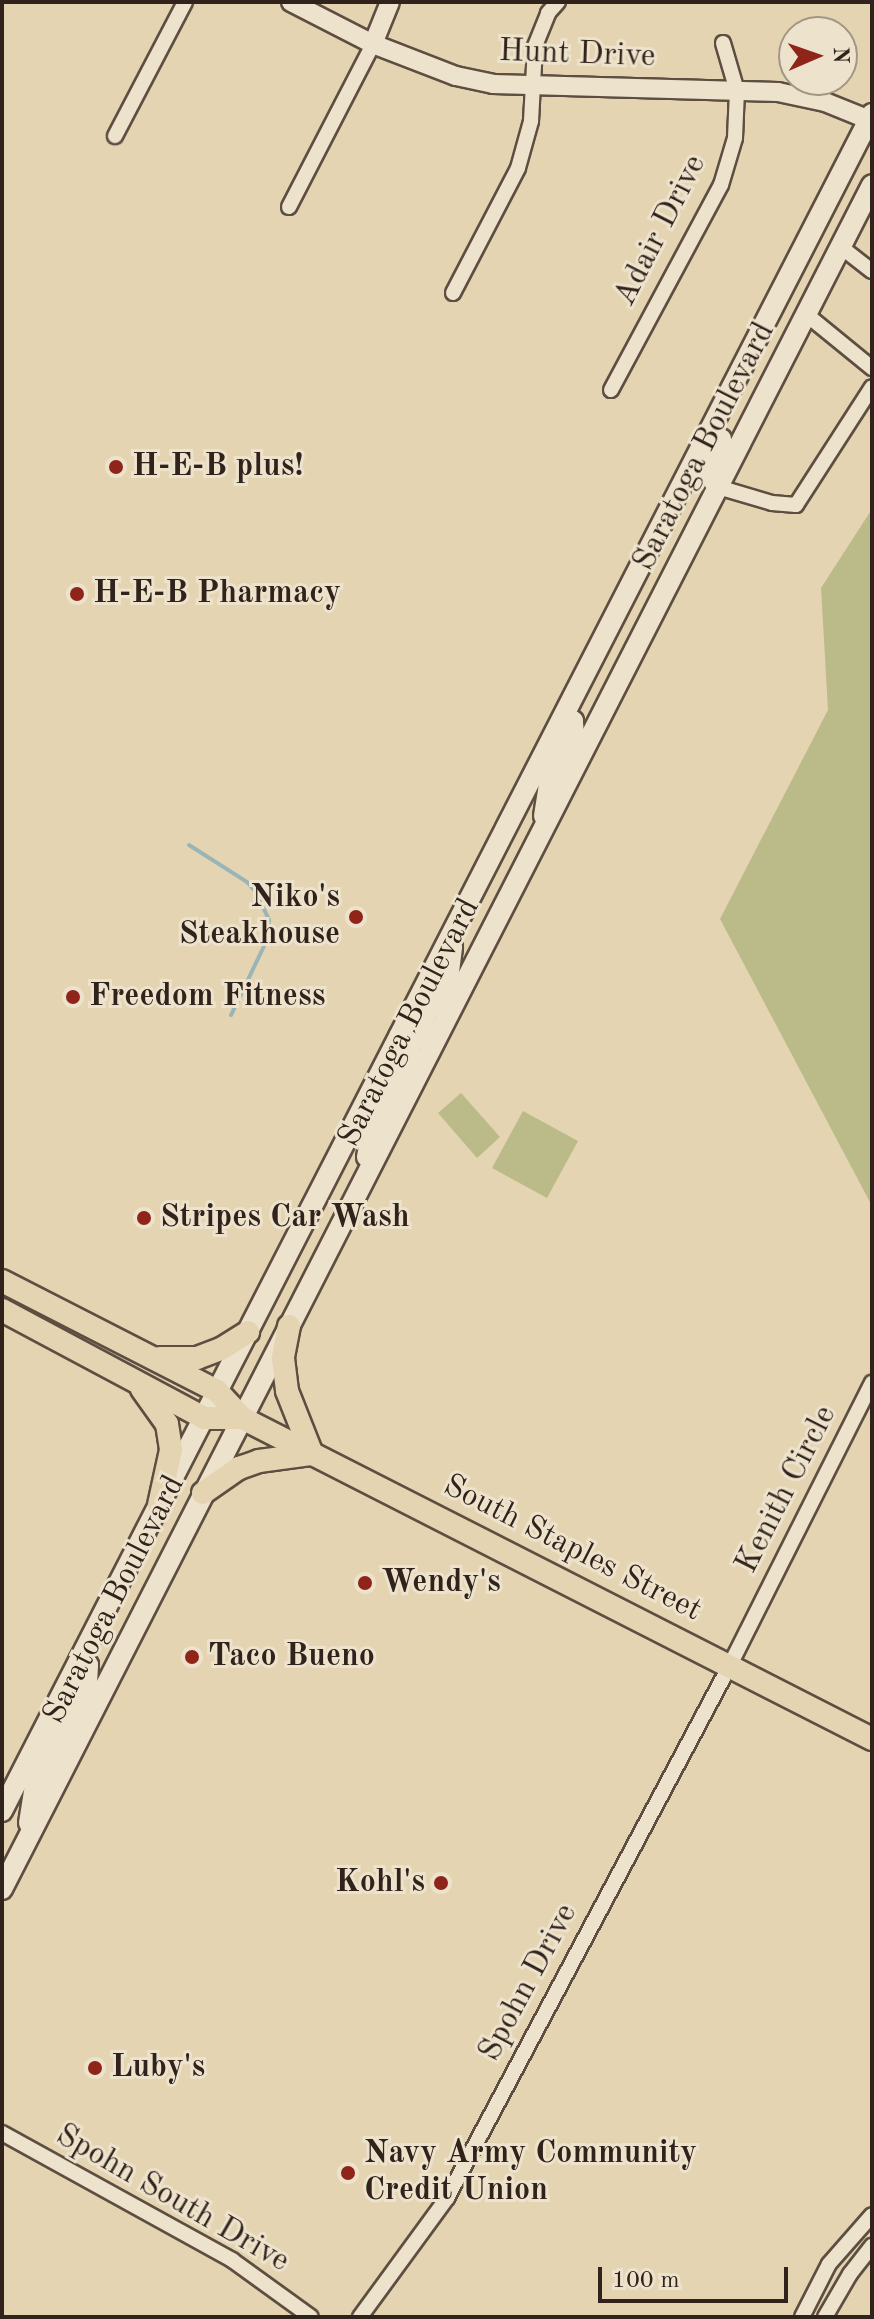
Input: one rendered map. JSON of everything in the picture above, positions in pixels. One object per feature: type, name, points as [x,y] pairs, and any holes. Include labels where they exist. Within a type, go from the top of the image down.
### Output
[{"type":"main road","name":"Saratoga Boulevard","points":[[2,1811],[871,118]]},
{"type":"main road","name":"Saratoga Boulevard","points":[[2,1889],[872,185]]},
{"type":"main road","points":[[718,487],[709,479],[710,461],[736,410],[748,356]]},
{"type":"main road","points":[[598,721],[588,716],[587,701],[613,650],[625,598]]},
{"type":"main road","points":[[542,832],[549,785],[574,737],[573,721],[564,716]]},
{"type":"main road","points":[[430,1050],[423,1021],[449,972],[454,930]]},
{"type":"main road","points":[[363,1181],[373,1127],[410,1054],[409,1041],[399,1036]]},
{"type":"main road","name":"South Staples Street","points":[[2,1281],[217,1391],[242,1418],[872,1739]]},
{"type":"main road","name":"South Staples Street","points":[[2,1310],[204,1418],[242,1418]]},
{"type":"main road","points":[[203,1493],[239,1468],[259,1461],[312,1454],[287,1391],[283,1358],[289,1326]]},
{"type":"main road","points":[[151,1357],[197,1358],[221,1349],[248,1332]]},
{"type":"main road","points":[[139,1385],[167,1424],[171,1450],[159,1505]]},
{"type":"main road","points":[[26,1842],[35,1784],[87,1684],[88,1665],[79,1660]]},
{"type":"street","points":[[115,136],[185,2]]},
{"type":"street","name":"Hunt Drive","points":[[291,2],[373,44],[456,76],[493,84],[778,92],[825,102],[871,118]]},
{"type":"street","points":[[289,207],[373,44],[390,2]]},
{"type":"street","points":[[453,293],[518,168],[531,121],[535,46],[548,13],[558,2]]},
{"type":"street","name":"Adair Drive","points":[[611,390],[721,185],[735,138],[737,91],[723,43]]},
{"type":"street","points":[[841,247],[872,271]]},
{"type":"street","points":[[807,315],[872,368]]},
{"type":"street","points":[[718,487],[772,503],[796,505],[872,387]]},
{"type":"street","name":"Kenith Circle","points":[[730,1665],[872,1383]]},
{"type":"street","name":"Spohn Drive","points":[[360,2317],[447,2198],[730,1665]]},
{"type":"street","name":"Spohn South Drive","points":[[2,2133],[232,2260],[311,2317]]},
{"type":"street","points":[[813,2315],[829,2264],[872,2215]]},
{"type":"street","points":[[813,2315],[872,2246]]},
{"type":"green space","points":[[872,509],[872,1206],[720,919],[828,710],[821,588]]},
{"type":"green space","points":[[461,1093],[500,1137],[477,1158],[438,1113]]},
{"type":"green space","points":[[523,1111],[578,1141],[547,1198],[492,1168]]},
{"type":"waterway","points":[[189,845],[247,882],[256,892],[269,920],[266,942],[231,1015]]},
{"type":"place","name":"H-E-B plus!","points":[[116,467]]},
{"type":"place","name":"H-E-B Pharmacy","points":[[77,594]]},
{"type":"place","name":"Niko's Steakhouse","points":[[356,917]]},
{"type":"place","name":"Freedom Fitness","points":[[73,997]]},
{"type":"place","name":"Stripes Car Wash","points":[[144,1218]]},
{"type":"place","name":"Wendy's","points":[[365,1583]]},
{"type":"place","name":"Taco Bueno","points":[[192,1657]]},
{"type":"place","name":"Kohl's","points":[[441,1883]]},
{"type":"place","name":"Luby's","points":[[95,2068]]},
{"type":"place","name":"Navy Army Community Credit Union","points":[[348,2173]]}]
